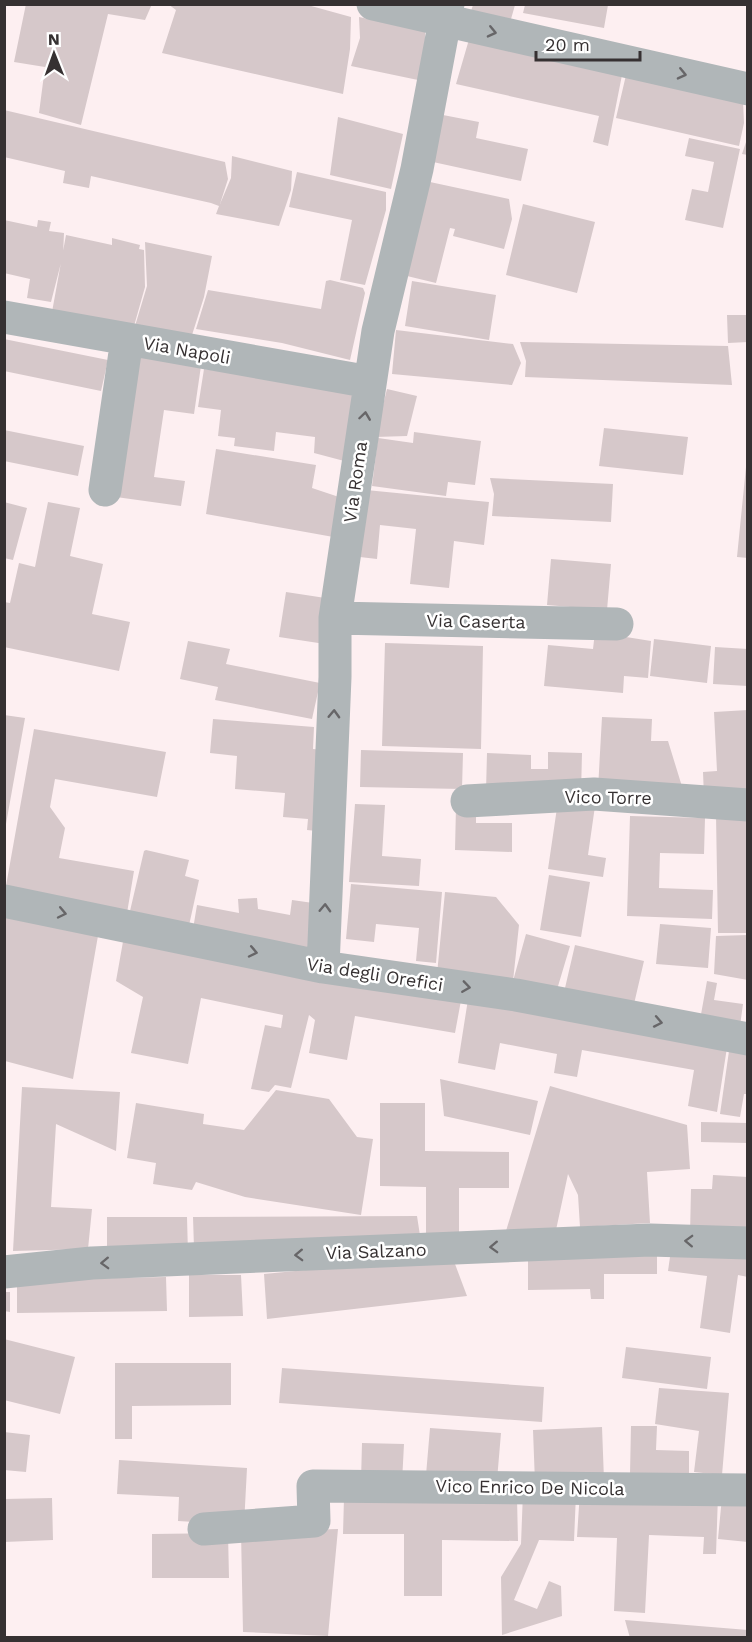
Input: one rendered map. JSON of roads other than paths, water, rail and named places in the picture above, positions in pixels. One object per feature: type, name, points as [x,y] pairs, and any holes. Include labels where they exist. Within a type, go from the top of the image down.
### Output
[{"type":"street","points":[[373,4],[447,13],[747,89]]},
{"type":"street","name":"Via Roma","points":[[323,967],[335,677],[335,618],[378,331],[417,169],[447,13]]},
{"type":"street","name":"Via Napoli","points":[[4,317],[370,382]]},
{"type":"street","points":[[105,490],[127,339]]},
{"type":"street","name":"Via Caserta","points":[[335,618],[618,624]]},
{"type":"street","name":"Vico Torre","points":[[467,801],[594,794],[747,805]]},
{"type":"street","name":"Via degli Orefici","points":[[4,901],[323,967],[516,995],[747,1039]]},
{"type":"street","name":"Via Salzano","points":[[4,1272],[104,1263],[626,1241],[747,1243]]},
{"type":"street","name":"Vico Enrico De Nicola","points":[[204,1529],[314,1521],[313,1486],[747,1490]]}]
